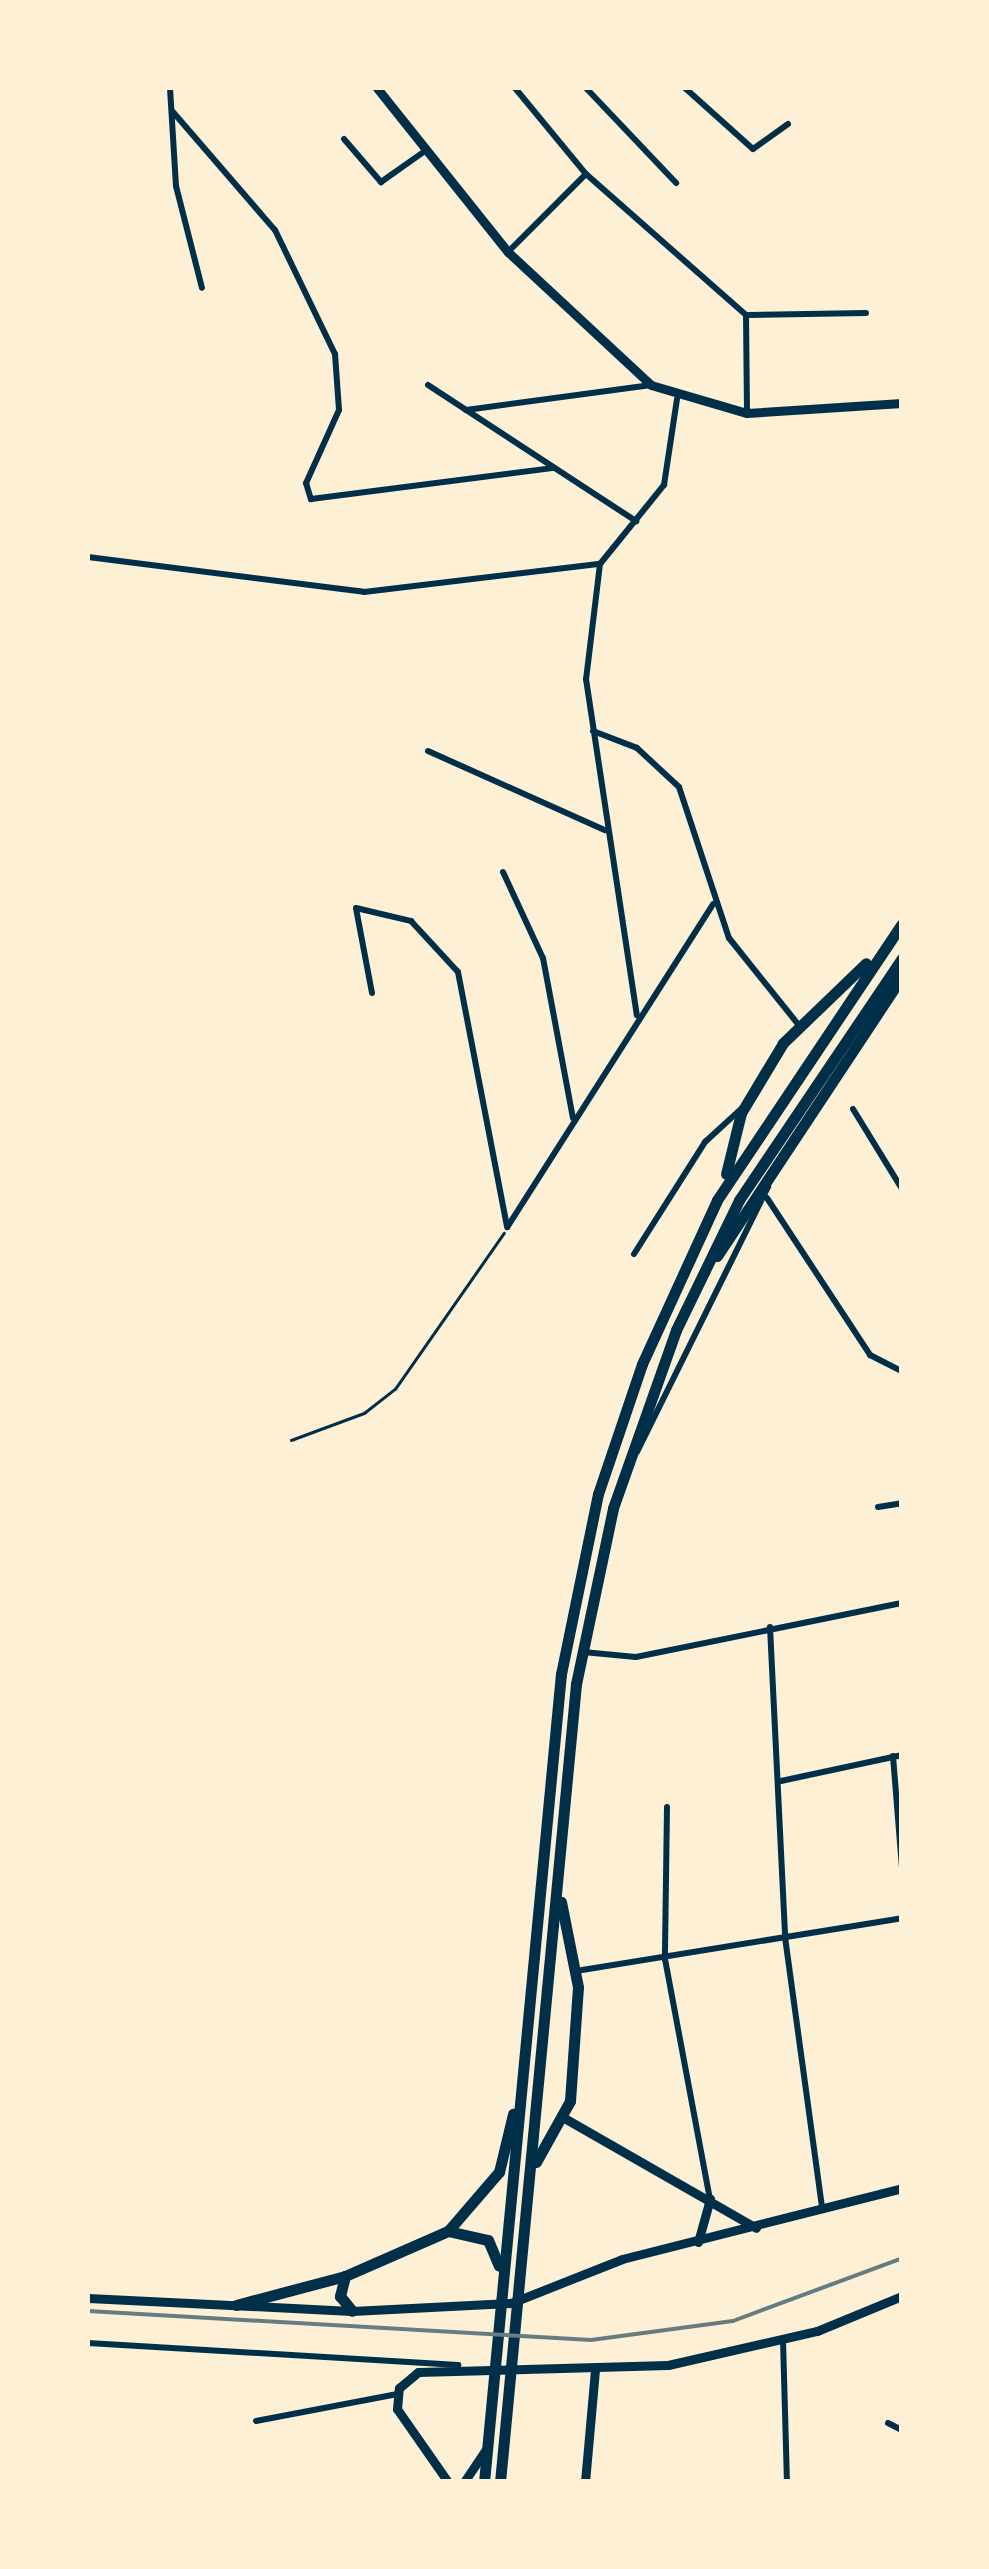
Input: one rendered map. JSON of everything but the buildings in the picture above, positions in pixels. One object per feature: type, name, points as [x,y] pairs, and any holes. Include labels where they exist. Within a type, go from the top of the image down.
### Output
[{"type":"highway","points":[[236,2305],[345,2276],[448,2230],[480,2202],[509,2148],[570,1612],[642,1364],[731,1160],[745,1104],[797,1023],[856,974],[902,911]]},
{"type":"highway","points":[[642,1364],[751,1142],[902,924]]},
{"type":"highway","points":[[503,2482],[508,2395],[534,2165],[582,1652],[629,1460],[704,1270],[782,1128],[902,958]]},
{"type":"highway","points":[[704,1270],[768,1192],[902,976]]},
{"type":"highway","points":[[484,2482],[543,1856]]},
{"type":"highway","points":[[534,2165],[566,2119],[576,1971],[558,1894]]},
{"type":"highway","points":[[448,2230],[488,2240],[501,2277]]},
{"type":"highway","points":[[345,2276],[340,2296],[352,2311]]},
{"type":"main road","points":[[377,88],[508,252],[652,385],[677,398],[747,413],[902,404]]},
{"type":"main road","points":[[566,2119],[756,2228]]},
{"type":"main road","points":[[88,2298],[352,2311],[531,2300],[622,2259],[823,2212],[902,2188]]},
{"type":"main road","points":[[698,2242],[710,2200]]},
{"type":"main road","points":[[446,2481],[400,2415],[397,2394],[418,2372],[458,2365],[595,2371],[783,2340],[902,2296]]},
{"type":"main road","points":[[585,2482],[595,2371]]},
{"type":"main road","points":[[464,2482],[487,2447]]},
{"type":"street","points":[[170,88],[176,186],[202,288]]},
{"type":"street","points":[[515,88],[586,174],[746,314],[866,312]]},
{"type":"street","points":[[586,88],[676,184]]},
{"type":"street","points":[[684,88],[753,150],[788,124]]},
{"type":"street","points":[[173,112],[275,230],[335,354],[339,410],[306,483],[311,499],[554,468]]},
{"type":"street","points":[[344,139],[381,182],[425,151]]},
{"type":"street","points":[[508,252],[586,174]]},
{"type":"street","points":[[746,314],[747,413]]},
{"type":"street","points":[[428,385],[636,522]]},
{"type":"street","points":[[464,410],[652,385]]},
{"type":"street","points":[[636,1015],[606,830],[586,660],[600,564],[664,486],[677,398]]},
{"type":"street","points":[[88,557],[364,592],[600,564]]},
{"type":"street","points":[[594,731],[637,748],[679,787],[712,904],[741,958],[797,1023]]},
{"type":"street","points":[[428,751],[606,830]]},
{"type":"street","points":[[503,872],[543,958],[573,1120]]},
{"type":"street","points":[[507,1227],[636,1015],[712,904]]},
{"type":"street","points":[[372,993],[356,908],[395,913],[443,950],[464,986],[507,1227]]},
{"type":"street","points":[[634,1254],[705,1142],[745,1104]]},
{"type":"street","points":[[853,1109],[902,1189]]},
{"type":"street","points":[[768,1192],[870,1356],[902,1370]]},
{"type":"street","points":[[629,1460],[768,1192]]},
{"type":"street","points":[[878,1507],[902,1503]]},
{"type":"street","points":[[582,1652],[636,1656],[902,1603]]},
{"type":"street","points":[[770,1627],[781,1780],[785,1937],[823,2212]]},
{"type":"street","points":[[781,1780],[897,1756],[902,1868]]},
{"type":"street","points":[[667,1808],[665,1959],[710,2200]]},
{"type":"street","points":[[576,1971],[902,1918]]},
{"type":"street","points":[[783,2340],[787,2482]]},
{"type":"street","points":[[88,2344],[458,2365]]},
{"type":"street","points":[[256,2420],[397,2394]]},
{"type":"street","points":[[888,2423],[902,2430]]},
{"type":"path","points":[[291,1440],[364,1413],[395,1389],[507,1227]]},
{"type":"railway","points":[[88,2311],[591,2340],[733,2321],[902,2258]]}]
